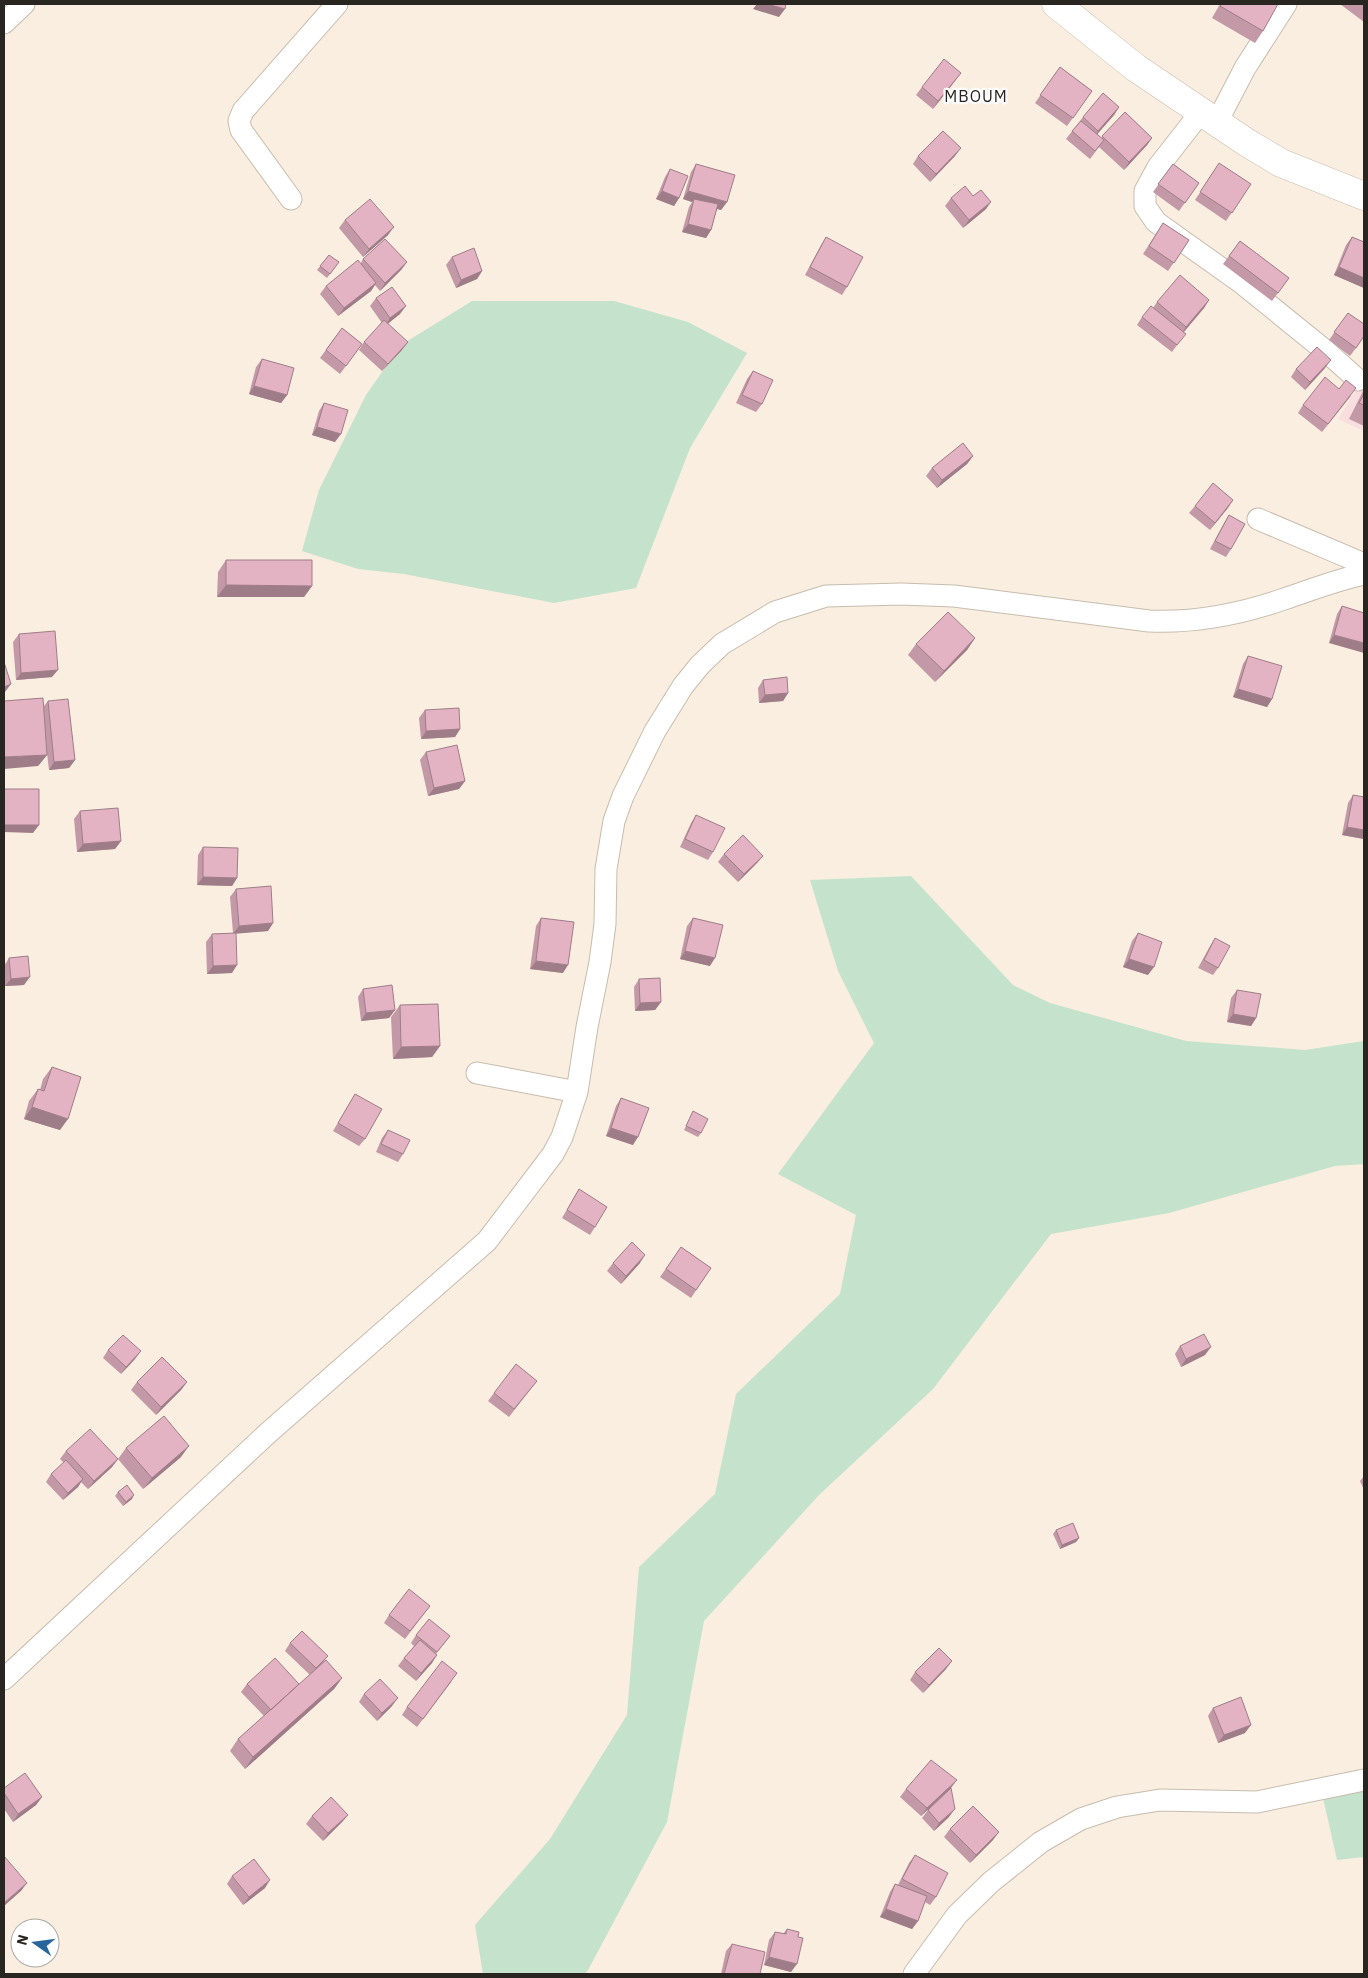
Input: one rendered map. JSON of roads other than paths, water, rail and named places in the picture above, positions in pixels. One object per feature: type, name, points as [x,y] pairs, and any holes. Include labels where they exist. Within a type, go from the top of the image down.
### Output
[{"type":"main road","points":[[1056,4],[1136,68],[1246,142],[1281,163],[1364,196]]},
{"type":"street","points":[[4,23],[24,4]]},
{"type":"street","points":[[291,199],[242,130],[239,121],[243,111],[337,4]]},
{"type":"street","points":[[1286,4],[1209,117],[1158,167],[1145,190],[1145,206],[1156,222],[1243,284],[1358,380]]},
{"type":"street","points":[[1258,519],[1364,564]]},
{"type":"street","points":[[4,1678],[268,1433],[487,1241],[554,1154],[562,1137],[577,1092],[600,962],[605,924],[606,869],[614,821],[623,796],[651,739],[683,686],[700,665],[722,644],[775,612],[826,596],[901,594],[954,596],[1149,621],[1178,622],[1254,608],[1364,574]]},
{"type":"street","points":[[477,1073],[577,1092]]},
{"type":"street","points":[[914,1974],[957,1915],[990,1882],[1041,1842],[1081,1819],[1117,1807],[1160,1800],[1257,1802],[1364,1780]]},
{"type":"district","name":"MBOUM","points":[[976,96]]}]
